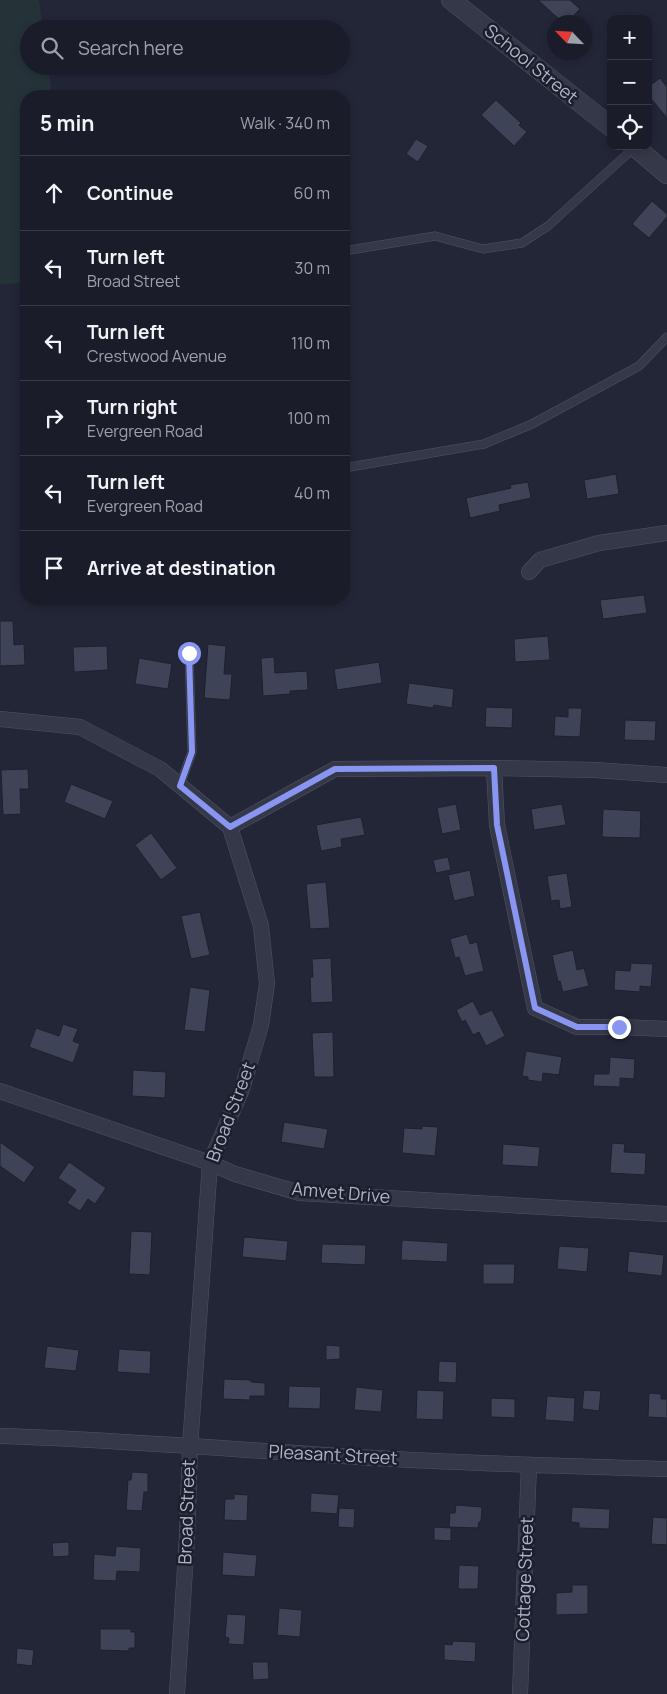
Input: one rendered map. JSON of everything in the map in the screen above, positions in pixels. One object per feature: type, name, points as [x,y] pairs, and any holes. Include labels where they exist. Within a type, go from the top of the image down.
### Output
[{"type":"street","name":"School Street","points":[[451,0],[607,124]]},
{"type":"street","points":[[639,150],[667,174]]},
{"type":"street","points":[[529,572],[540,560],[599,543],[667,533]]},
{"type":"street","points":[[0,719],[80,727],[160,769],[230,827],[335,769],[494,768],[595,770],[667,775]]},
{"type":"street","points":[[494,768],[497,825],[535,1008],[577,1027],[667,1029]]},
{"type":"street","name":"Broad Street","points":[[177,1694],[187,1536],[190,1447],[210,1163],[242,1089],[261,1025],[267,984],[261,926],[230,827]]},
{"type":"street","name":"Amvet Drive","points":[[0,1091],[210,1163],[235,1174],[300,1193],[667,1214]]},
{"type":"street","name":"Pleasant Street","points":[[0,1436],[86,1438],[190,1447],[393,1459],[667,1469]]},
{"type":"street","name":"Cottage Street","points":[[520,1694],[529,1465]]},
{"type":"lane","points":[[350,250],[435,236],[483,249],[522,243],[548,226],[632,150]]},
{"type":"lane","points":[[350,467],[484,444],[532,424],[639,366],[667,337]]},
{"type":"lane","points":[[180,786],[192,752],[189,653]]},
{"type":"shaded area","points":[[0,0],[39,0],[42,20],[20,20],[20,75],[49,75],[51,90],[20,90],[20,283],[0,284]]},
{"type":"building","points":[[538,0],[570,0],[580,9],[574,15],[554,15]]},
{"type":"building","points":[[660,78],[667,87],[667,118],[652,100],[652,84]]},
{"type":"building","points":[[496,100],[521,123],[519,125],[527,132],[514,146],[481,115]]},
{"type":"building","points":[[416,139],[428,146],[418,162],[406,154]]},
{"type":"building","points":[[652,201],[667,214],[667,217],[649,238],[632,224]]},
{"type":"building","points":[[616,474],[619,494],[587,499],[584,480]]},
{"type":"building","points":[[528,482],[531,498],[499,505],[500,511],[470,518],[466,498],[511,488],[510,485]]},
{"type":"building","points":[[644,595],[647,613],[603,619],[600,600]]},
{"type":"building","points":[[0,621],[13,621],[14,645],[24,644],[25,665],[0,666]]},
{"type":"building","points":[[548,636],[550,660],[515,662],[514,639]]},
{"type":"building","points":[[208,644],[226,646],[224,674],[232,674],[230,700],[204,698]]},
{"type":"building","points":[[107,646],[108,670],[74,672],[73,647]]},
{"type":"building","points":[[274,657],[275,673],[307,671],[308,690],[290,691],[290,694],[263,696],[261,658]]},
{"type":"building","points":[[139,658],[172,664],[168,689],[135,684]]},
{"type":"building","points":[[379,662],[382,683],[337,690],[334,669]]},
{"type":"building","points":[[409,683],[454,689],[452,708],[434,705],[433,708],[406,704]]},
{"type":"building","points":[[486,707],[513,708],[512,728],[485,727]]},
{"type":"building","points":[[568,708],[582,708],[580,737],[554,736],[555,716],[568,717]]},
{"type":"building","points":[[625,720],[656,721],[655,741],[624,740]]},
{"type":"building","points":[[28,769],[29,789],[20,789],[21,814],[3,815],[1,770]]},
{"type":"building","points":[[71,784],[113,801],[105,819],[64,802]]},
{"type":"building","points":[[456,804],[461,830],[442,834],[437,808]]},
{"type":"building","points":[[562,804],[566,825],[534,830],[531,809]]},
{"type":"building","points":[[603,809],[641,811],[640,838],[602,837]]},
{"type":"building","points":[[361,817],[365,835],[341,839],[342,847],[321,851],[316,825]]},
{"type":"building","points":[[151,833],[177,868],[161,880],[135,845]]},
{"type":"building","points":[[448,857],[451,870],[436,873],[433,860]]},
{"type":"building","points":[[470,870],[475,896],[454,901],[448,875]]},
{"type":"building","points":[[567,873],[572,907],[560,909],[559,900],[551,901],[547,876]]},
{"type":"building","points":[[326,882],[330,928],[310,929],[306,884]]},
{"type":"building","points":[[200,912],[210,955],[191,959],[181,916]]},
{"type":"building","points":[[467,934],[470,944],[477,942],[484,971],[465,976],[459,957],[455,958],[450,939]]},
{"type":"building","points":[[573,950],[577,970],[584,968],[589,986],[563,992],[560,981],[558,982],[552,955]]},
{"type":"building","points":[[331,958],[333,1002],[311,1003],[310,977],[313,977],[312,959]]},
{"type":"building","points":[[631,963],[653,964],[651,987],[640,986],[640,992],[614,990],[615,970],[630,971]]},
{"type":"building","points":[[190,987],[210,990],[205,1032],[184,1030]]},
{"type":"building","points":[[473,1001],[480,1015],[492,1010],[505,1036],[486,1046],[479,1032],[473,1035],[465,1020],[462,1022],[456,1010]]},
{"type":"building","points":[[63,1024],[78,1029],[73,1041],[80,1044],[73,1063],[29,1047],[36,1028],[59,1036]]},
{"type":"building","points":[[333,1032],[334,1077],[314,1077],[312,1033]]},
{"type":"building","points":[[526,1051],[562,1057],[559,1075],[543,1073],[542,1082],[528,1080],[528,1077],[522,1076]]},
{"type":"building","points":[[610,1057],[635,1059],[634,1079],[620,1078],[620,1087],[593,1086],[594,1074],[609,1074]]},
{"type":"building","points":[[133,1070],[166,1072],[165,1098],[132,1096]]},
{"type":"building","points":[[284,1122],[328,1129],[324,1149],[281,1142]]},
{"type":"building","points":[[422,1126],[438,1127],[435,1156],[402,1153],[404,1128],[422,1129]]},
{"type":"building","points":[[0,1142],[35,1167],[24,1183],[0,1166]]},
{"type":"building","points":[[612,1143],[625,1144],[624,1152],[646,1153],[645,1175],[610,1173]]},
{"type":"building","points":[[503,1144],[540,1147],[538,1167],[502,1165]]},
{"type":"building","points":[[69,1162],[106,1188],[95,1204],[88,1199],[80,1211],[67,1203],[76,1190],[58,1178]]},
{"type":"building","points":[[131,1231],[152,1232],[150,1275],[129,1274]]},
{"type":"building","points":[[244,1237],[288,1241],[286,1261],[242,1257]]},
{"type":"building","points":[[402,1240],[448,1243],[447,1262],[401,1260]]},
{"type":"building","points":[[322,1244],[366,1245],[365,1265],[321,1263]]},
{"type":"building","points":[[559,1246],[589,1248],[587,1272],[557,1269]]},
{"type":"building","points":[[629,1251],[664,1255],[662,1276],[627,1272]]},
{"type":"building","points":[[483,1264],[515,1264],[514,1284],[483,1284]]},
{"type":"building","points":[[326,1345],[340,1346],[340,1359],[326,1360]]},
{"type":"building","points":[[47,1346],[79,1350],[76,1371],[44,1368]]},
{"type":"building","points":[[119,1349],[151,1351],[150,1374],[117,1372]]},
{"type":"building","points":[[439,1361],[457,1362],[456,1383],[438,1382]]},
{"type":"building","points":[[224,1379],[251,1380],[251,1382],[265,1383],[265,1396],[250,1396],[250,1400],[223,1399]]},
{"type":"building","points":[[289,1386],[321,1387],[320,1409],[288,1408]]},
{"type":"building","points":[[356,1387],[383,1390],[381,1412],[354,1410]]},
{"type":"building","points":[[417,1390],[444,1391],[443,1420],[416,1419]]},
{"type":"building","points":[[584,1390],[601,1391],[599,1411],[582,1409]]},
{"type":"building","points":[[649,1393],[661,1394],[661,1399],[667,1399],[667,1418],[648,1417]]},
{"type":"building","points":[[547,1396],[575,1398],[574,1422],[545,1420]]},
{"type":"building","points":[[491,1398],[515,1399],[515,1418],[491,1417]]},
{"type":"building","points":[[132,1472],[148,1473],[148,1492],[144,1492],[142,1511],[126,1510],[128,1480],[131,1480]]},
{"type":"building","points":[[311,1493],[339,1495],[337,1514],[310,1512]]},
{"type":"building","points":[[234,1494],[248,1495],[247,1521],[224,1520],[225,1499],[234,1499]]},
{"type":"building","points":[[456,1505],[482,1507],[481,1522],[479,1522],[478,1528],[449,1527],[450,1513],[455,1513]]},
{"type":"building","points":[[572,1507],[610,1509],[609,1529],[579,1528],[579,1523],[571,1522]]},
{"type":"building","points":[[339,1508],[355,1509],[354,1528],[338,1527]]},
{"type":"building","points":[[653,1517],[667,1518],[667,1545],[651,1544]]},
{"type":"building","points":[[434,1527],[451,1528],[451,1541],[434,1540]]},
{"type":"building","points":[[69,1542],[69,1556],[53,1557],[52,1543]]},
{"type":"building","points":[[116,1546],[141,1548],[140,1572],[117,1571],[116,1581],[93,1580],[94,1554],[115,1556]]},
{"type":"building","points":[[223,1552],[257,1555],[255,1577],[222,1575]]},
{"type":"building","points":[[459,1565],[479,1566],[478,1589],[458,1589]]},
{"type":"building","points":[[572,1585],[588,1585],[588,1614],[556,1615],[556,1593],[572,1592]]},
{"type":"building","points":[[279,1608],[302,1610],[300,1637],[277,1635]]},
{"type":"building","points":[[227,1614],[246,1615],[244,1645],[228,1644],[229,1638],[225,1637]]},
{"type":"building","points":[[100,1629],[131,1629],[131,1632],[135,1632],[135,1648],[129,1648],[129,1651],[100,1650]]},
{"type":"building","points":[[453,1641],[476,1642],[475,1662],[444,1660],[444,1644],[452,1645]]},
{"type":"building","points":[[17,1648],[34,1650],[32,1666],[16,1664]]},
{"type":"building","points":[[252,1662],[268,1662],[269,1679],[253,1680]]},
{"type":"route","points":[[189,653],[192,752],[180,786],[230,827],[335,769],[494,768],[497,825],[535,1008],[577,1027],[619,1027]]}]
